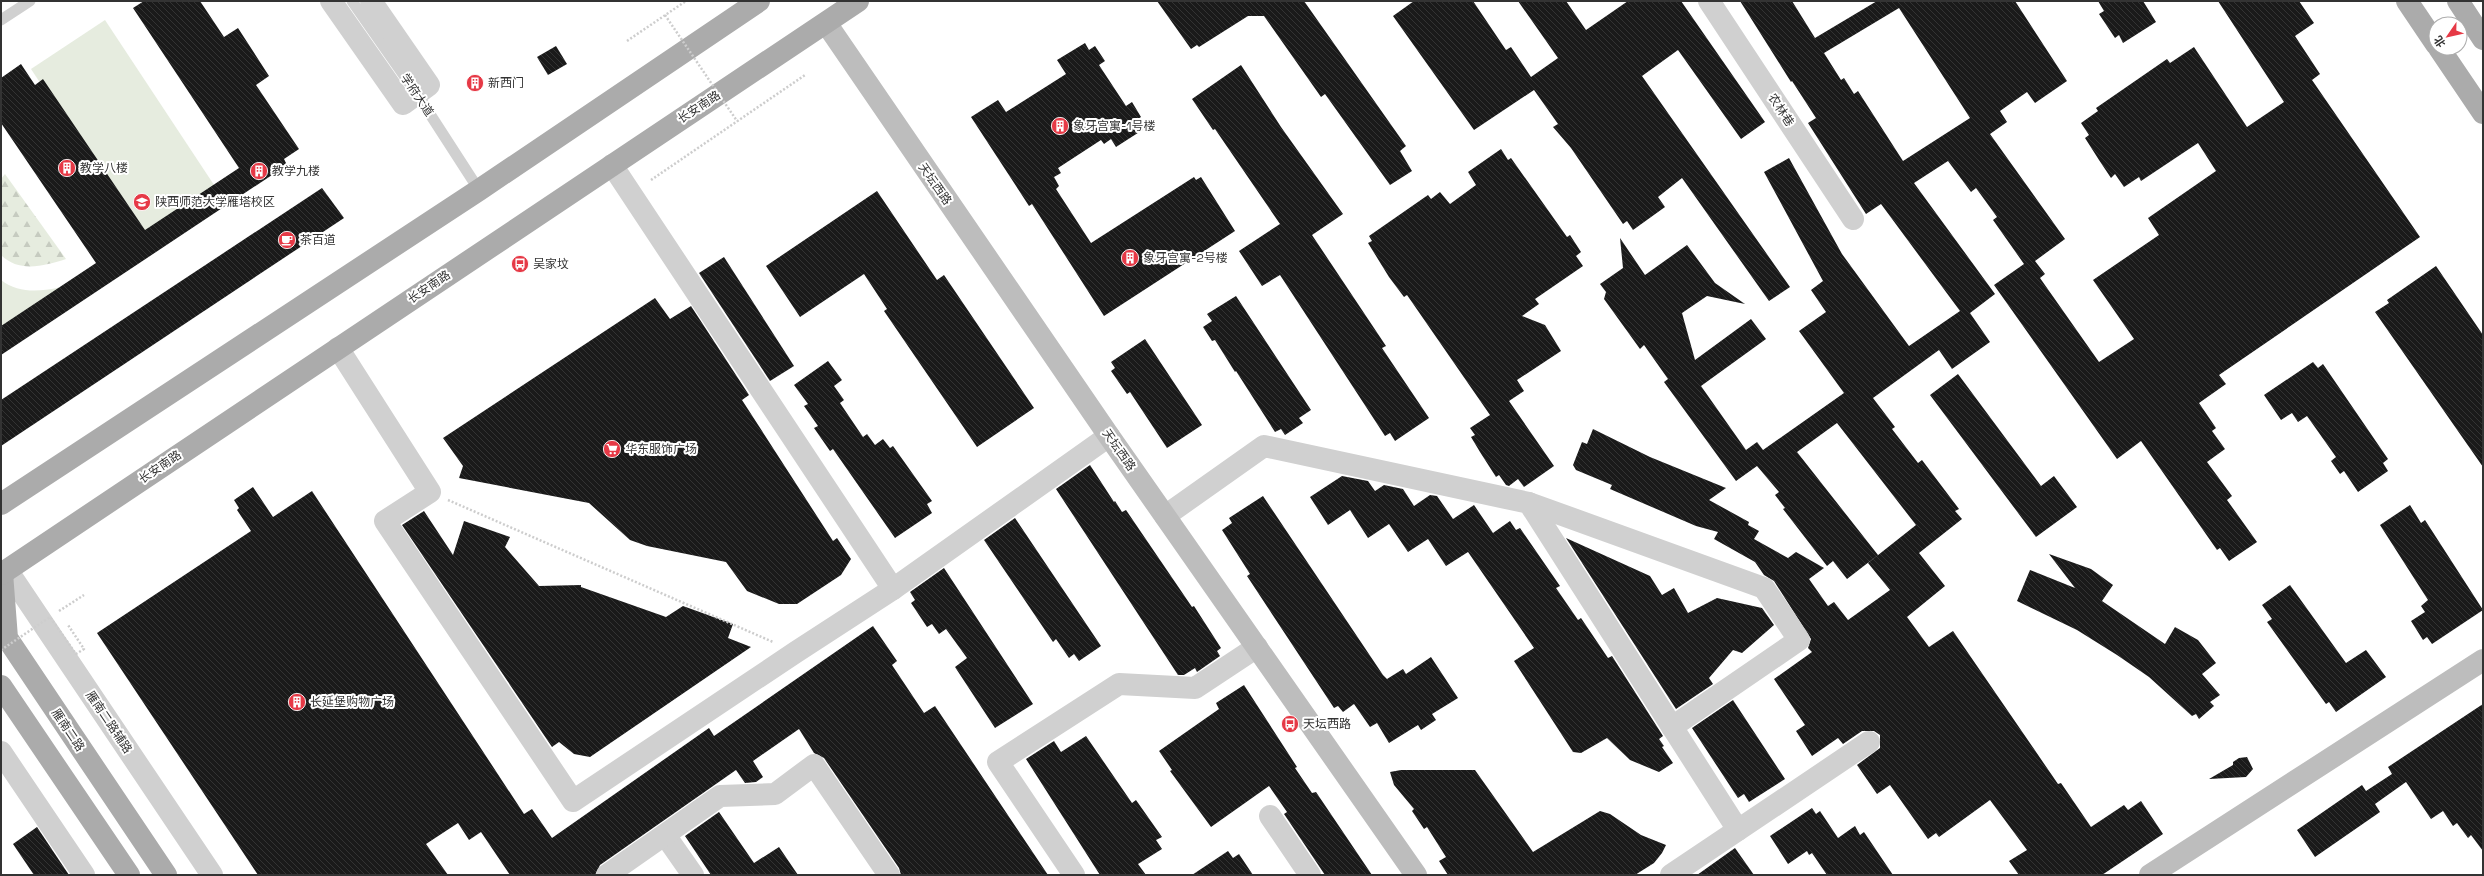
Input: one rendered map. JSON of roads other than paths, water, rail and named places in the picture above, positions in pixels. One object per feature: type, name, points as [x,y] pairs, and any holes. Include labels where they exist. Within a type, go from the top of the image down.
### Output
[{"type":"main road","points":[[1,504],[479,190],[759,1]]},
{"type":"main road","name":"长安南路","points":[[3,572],[858,1]]},
{"type":"main road","points":[[2407,1],[2428,32]]},
{"type":"main road","points":[[2463,3],[2483,39]]},
{"type":"main road","points":[[2444,56],[2483,113]]},
{"type":"main road","name":"雁南二路","points":[[3,572],[7,638],[166,875]]},
{"type":"main road","points":[[1,686],[129,875]]},
{"type":"street","points":[[331,1],[404,104],[429,85],[371,1]]},
{"type":"street","name":"农林巷","points":[[1709,1],[1853,219]]},
{"type":"street","name":"天坛西路","points":[[826,23],[1109,436],[1416,875]]},
{"type":"street","points":[[612,164],[893,589]]},
{"type":"street","points":[[338,348],[430,492],[385,521],[573,801],[893,589],[1109,436]]},
{"type":"street","points":[[1165,516],[1264,446],[1529,503],[1764,588],[1799,640],[1672,727]]},
{"type":"street","points":[[1529,503],[1738,830]]},
{"type":"street","name":"雁南二路辅路","points":[[3,572],[212,875]]},
{"type":"street","points":[[1074,875],[998,762],[1119,684],[1195,688],[1257,647]]},
{"type":"street","points":[[2150,875],[2483,660]]},
{"type":"street","points":[[1671,875],[1869,742]]},
{"type":"street","points":[[1,752],[84,875]]},
{"type":"street","points":[[607,875],[720,796],[775,794],[814,765],[889,875]]},
{"type":"street","points":[[1270,816],[1310,875]]},
{"type":"street","points":[[665,835],[693,875]]},
{"type":"lane","points":[[2,18],[30,1]]},
{"type":"lane","name":"学府大道","points":[[352,1],[417,94],[479,190]]},
{"type":"place","name":"新西门","points":[[475,83]]},
{"type":"place","name":"象牙宫寓-1号楼","points":[[1060,126]]},
{"type":"place","name":"教学八楼","points":[[67,168]]},
{"type":"place","name":"教学九楼","points":[[259,171]]},
{"type":"place","name":"陕西师范大学雁塔校区","points":[[142,202]]},
{"type":"place","name":"茶百道","points":[[287,240]]},
{"type":"place","name":"象牙宫寓-2号楼","points":[[1130,258]]},
{"type":"place","name":"吴家坟","points":[[520,264]]},
{"type":"place","name":"华东服饰广场","points":[[612,449]]},
{"type":"place","name":"长延堡购物广场","points":[[297,702]]},
{"type":"place","name":"天坛西路","points":[[1290,724]]}]
